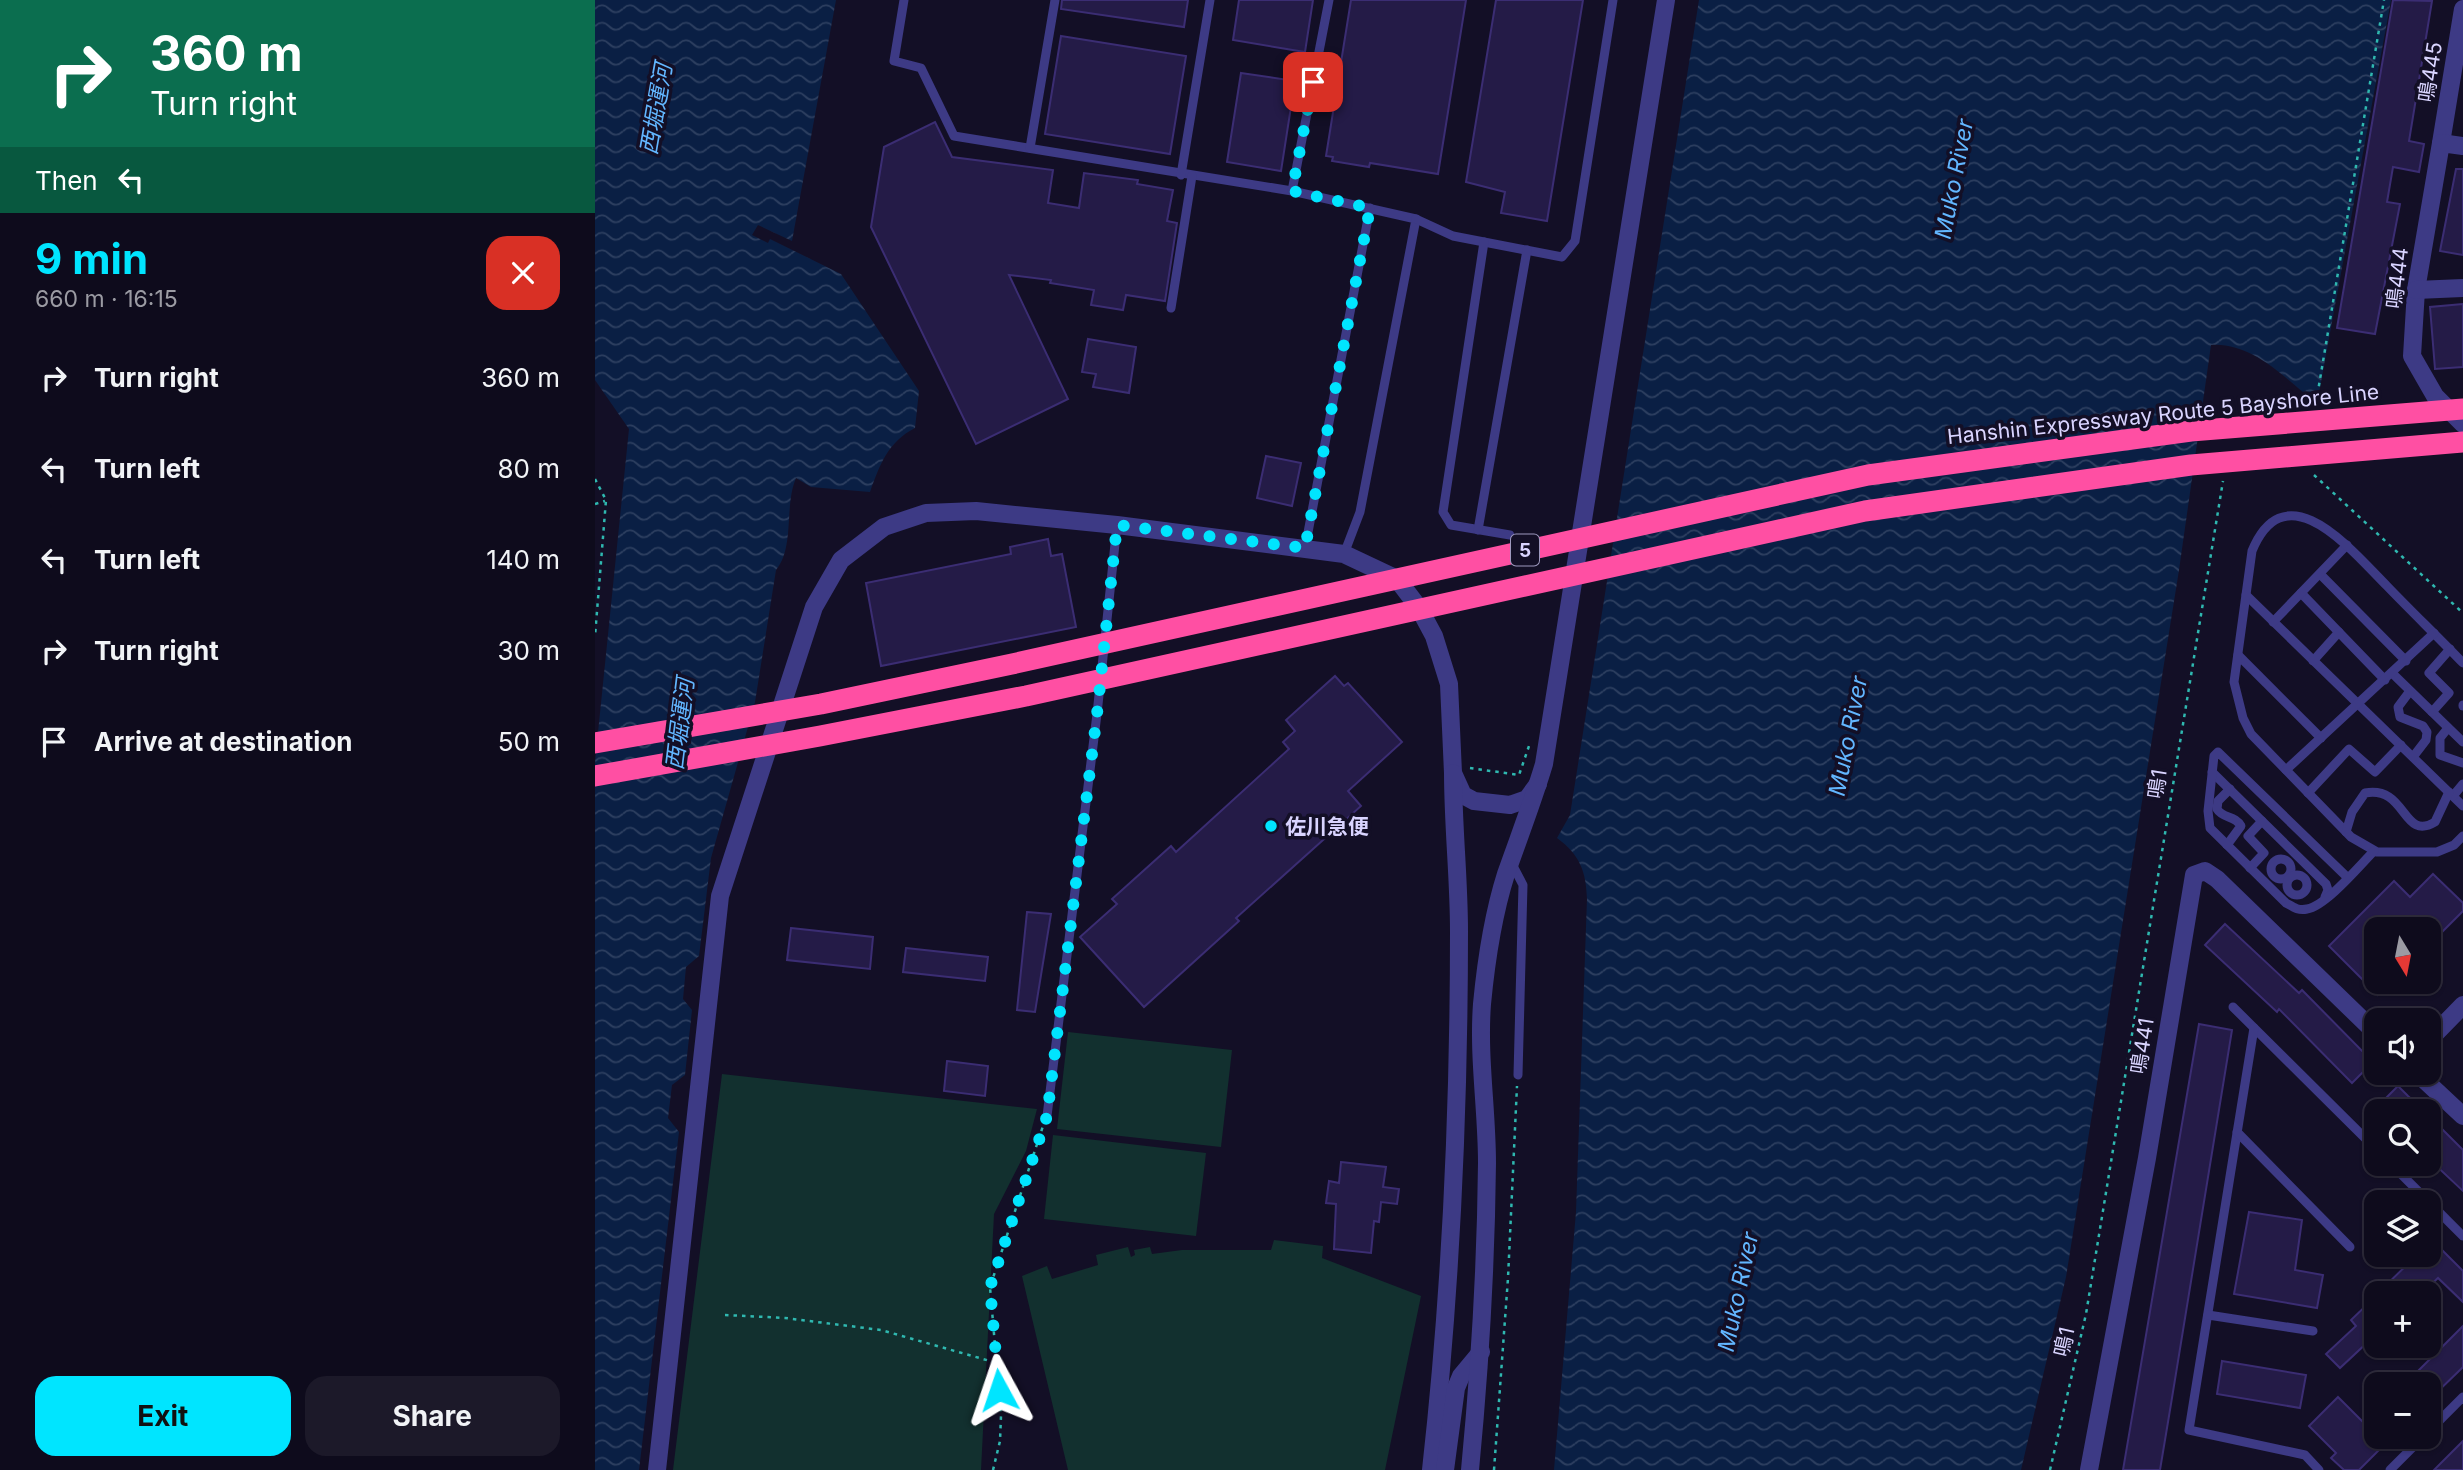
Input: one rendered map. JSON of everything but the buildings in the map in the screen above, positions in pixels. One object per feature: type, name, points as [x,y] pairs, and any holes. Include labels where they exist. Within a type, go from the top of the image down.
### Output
[{"type":"highway","name":"Hanshin Expressway Route 5 Bayshore Line","points":[[595,743],[821,704],[998,667],[1868,475],[2191,431],[2463,409]]},
{"type":"highway","name":"5","points":[[595,776],[1026,696],[1865,511],[2191,465],[2463,442]]},
{"type":"street","points":[[1470,1470],[1481,1352],[1486,1246],[1487,1116],[1481,1058],[1482,1004],[1492,934],[1511,862],[1544,764],[1666,0]]},
{"type":"street","name":"鳴445","points":[[2441,143],[2463,9]]},
{"type":"street","points":[[2441,143],[2463,146]]},
{"type":"street","name":"鳴444","points":[[2441,143],[2416,290],[2412,356],[2435,396],[2463,425]]},
{"type":"street","points":[[2416,290],[2463,288]]},
{"type":"street","points":[[657,1470],[720,896],[814,607],[841,560],[884,527],[926,513],[976,511],[1117,525],[1344,554],[1397,579],[1419,608],[1434,635],[1449,684],[1459,927],[1458,1037],[1443,1361],[1431,1470]]},
{"type":"street","points":[[1453,773],[1463,795],[1474,801],[1510,806],[1527,799],[1538,785]]},
{"type":"street","name":"鳴441","points":[[2089,1470],[2147,1158],[2194,875],[2205,871],[2217,879],[2364,1021]]},
{"type":"street","points":[[2441,1028],[2463,1005]]},
{"type":"street","points":[[2430,1085],[2463,1116]]},
{"type":"street","points":[[1445,1470],[1457,1388],[1461,1376],[1481,1352]]},
{"type":"lane","points":[[904,0],[894,61],[921,68],[954,136],[1292,191],[1416,219],[1453,236],[1562,257],[1575,241],[1613,0]]},
{"type":"lane","points":[[1030,148],[1055,0]]},
{"type":"lane","points":[[1181,175],[1210,0]]},
{"type":"lane","points":[[1292,191],[1329,0]]},
{"type":"lane","points":[[1171,309],[1192,176]]},
{"type":"lane","points":[[1305,548],[1370,208]]},
{"type":"lane","points":[[1344,554],[1360,512],[1416,219]]},
{"type":"lane","points":[[1484,242],[1443,513],[1451,525],[1510,535]]},
{"type":"lane","points":[[1478,530],[1527,250]]},
{"type":"lane","points":[[2463,663],[2330,528],[2296,516],[2277,518],[2260,531],[2252,551],[2234,682],[2242,718],[2251,734],[2346,832],[2374,851],[2437,852],[2454,845],[2463,836]]},
{"type":"lane","points":[[1047,1116],[1097,714],[1117,525]]},
{"type":"lane","points":[[2273,622],[2347,545]]},
{"type":"lane","points":[[2319,574],[2406,661]]},
{"type":"lane","points":[[2301,593],[2358,653],[2410,691],[2463,742]]},
{"type":"lane","points":[[2246,596],[2463,806]]},
{"type":"lane","points":[[2311,621],[2319,612]]},
{"type":"lane","points":[[2313,661],[2339,632]]},
{"type":"lane","points":[[2286,770],[2434,633]]},
{"type":"lane","points":[[2432,712],[2449,693],[2429,673],[2450,649]]},
{"type":"lane","points":[[2350,660],[2358,653]]},
{"type":"lane","points":[[2238,654],[2321,738]]},
{"type":"lane","points":[[2410,691],[2398,707],[2400,717],[2423,726],[2427,732],[2426,740],[2413,757]]},
{"type":"lane","points":[[2448,728],[2440,738],[2440,755],[2463,763]]},
{"type":"lane","points":[[2308,793],[2349,749],[2375,772],[2401,745]]},
{"type":"lane","points":[[2347,877],[2218,752],[2214,756],[2208,821],[2227,845],[2250,868],[2270,880],[2295,909],[2321,902],[2347,877],[2374,851]]},
{"type":"lane","points":[[2212,772],[2326,884],[2328,890],[2321,902]]},
{"type":"lane","points":[[2346,832],[2352,812],[2365,793],[2386,793],[2393,798],[2408,820],[2415,825],[2423,825],[2435,822],[2451,794],[2463,784]]},
{"type":"lane","points":[[2227,845],[2239,833],[2241,826],[2235,818],[2222,815],[2217,809],[2220,799],[2229,789]]},
{"type":"lane","points":[[2250,868],[2264,853],[2248,836],[2262,821]]},
{"type":"lane","points":[[2281,840],[2295,827]]},
{"type":"lane","points":[[2270,880],[2271,866],[2281,859],[2291,866],[2289,877],[2286,886],[2289,892],[2295,895],[2304,892],[2307,886],[2305,878],[2297,874],[2289,877],[2280,880],[2270,880]]},
{"type":"lane","points":[[1511,862],[1523,885],[1518,1076]]},
{"type":"lane","points":[[2304,892],[2321,902]]},
{"type":"lane","points":[[2233,1007],[2364,1137]]},
{"type":"lane","points":[[2254,1028],[2189,1430],[2305,1455],[2319,1470]]},
{"type":"lane","points":[[2238,1132],[2350,1247]]},
{"type":"lane","points":[[2403,1176],[2463,1236]]},
{"type":"lane","points":[[2208,1315],[2313,1331]]},
{"type":"lane","points":[[2441,1419],[2463,1397]]},
{"type":"lane","points":[[2390,1470],[2411,1449]]},
{"type":"path","points":[[2316,404],[2383,0]]},
{"type":"path","points":[[2308,469],[2463,613]]},
{"type":"path","name":"鳴1","points":[[2050,1470],[2087,1314],[2224,474]]},
{"type":"path","points":[[595,479],[606,500],[595,636]]},
{"type":"path","points":[[595,504],[606,500]]},
{"type":"path","points":[[1494,1470],[1508,1278],[1518,1076]]},
{"type":"path","points":[[993,1470],[1000,1441],[990,1287],[1047,1116]]},
{"type":"path","points":[[725,1315],[785,1318],[881,1330],[997,1363]]},
{"type":"green space","points":[[1068,1032],[1232,1050],[1221,1147],[1057,1129]]},
{"type":"green space","points":[[722,1074],[1037,1109],[1026,1151],[994,1214],[981,1470],[673,1470]]},
{"type":"green space","points":[[1053,1135],[1206,1153],[1196,1236],[1044,1219]]},
{"type":"green space","points":[[1274,1240],[1323,1246],[1322,1258],[1421,1296],[1385,1470],[1068,1470],[1022,1276],[1047,1266],[1052,1279],[1098,1265],[1096,1255],[1128,1247],[1131,1257],[1135,1255],[1134,1250],[1150,1247],[1152,1254],[1182,1250],[1271,1250]]},
{"type":"water","name":"西堀運河","points":[[595,0],[836,0],[792,241],[758,225],[752,235],[768,243],[770,239],[841,274],[919,391],[915,428],[892,447],[870,492],[811,487],[796,478],[792,489],[788,538],[782,561],[776,570],[755,702],[711,858],[699,956],[686,967],[683,999],[692,1010],[685,1075],[672,1085],[668,1118],[679,1132],[639,1470],[595,1470],[595,762],[629,429],[595,380]]},
{"type":"water","name":"Muko River","points":[[1699,0],[2391,0],[2317,404],[2269,364],[2255,356],[2226,346],[2211,345],[2179,570],[2066,1277],[2021,1470],[1554,1470],[1576,1212],[1587,899],[1580,864],[1557,838],[1570,815]]},
{"type":"place","name":"佐川急便","points":[[1271,826]]},
{"type":"route","points":[[999,1390],[990,1287],[1047,1116],[1097,714],[1117,525],[1305,548],[1370,208],[1292,191],[1313,82]]}]
